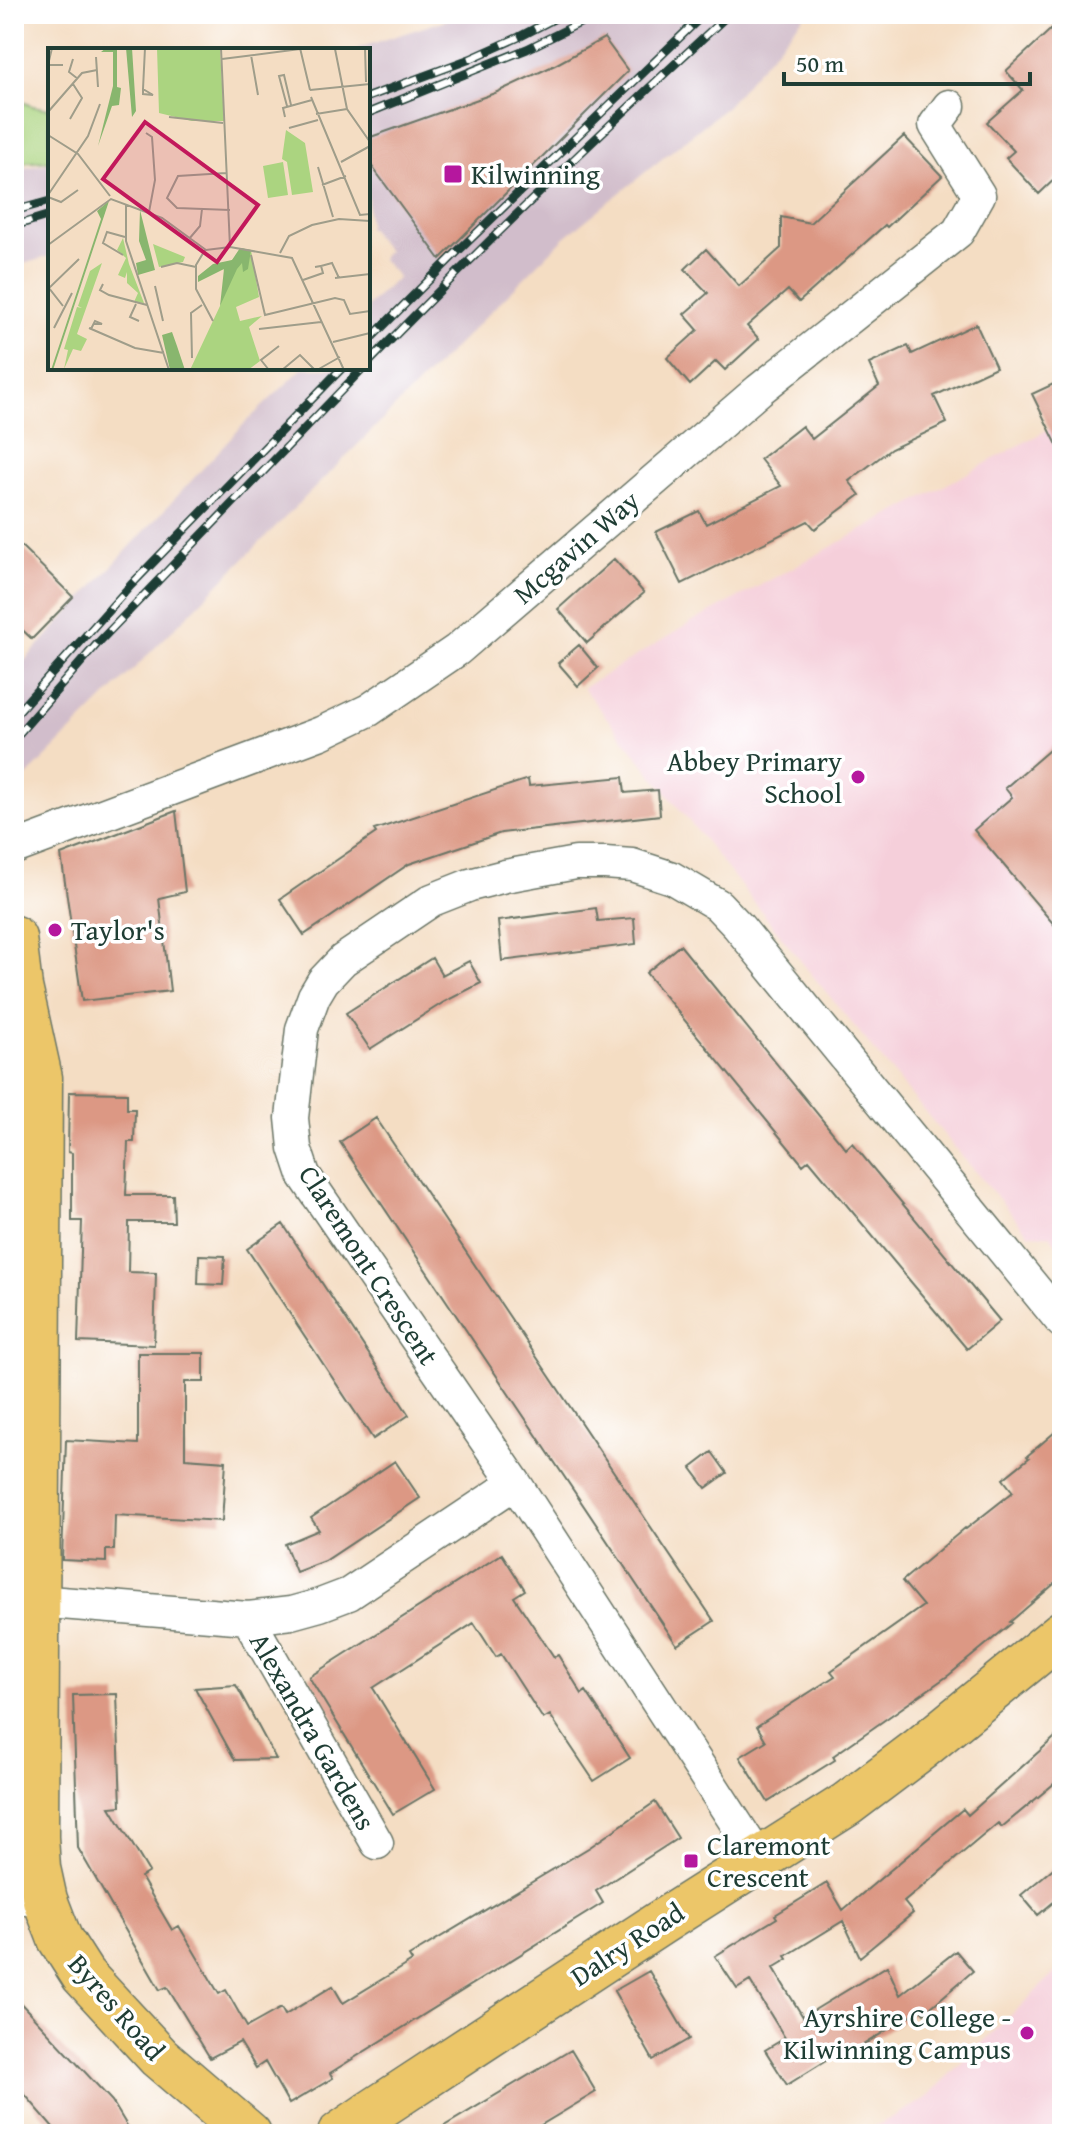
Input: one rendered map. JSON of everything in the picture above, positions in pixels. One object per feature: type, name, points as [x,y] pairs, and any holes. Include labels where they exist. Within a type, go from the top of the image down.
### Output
[{"type":"highway","name":"Byres Road","points":[[14,938],[20,987],[40,1078],[36,1601],[38,1868],[30,1899],[83,1975],[159,2057],[249,2134]]},
{"type":"highway","name":"Dalry Road","points":[[340,2134],[646,1931],[847,1804],[1062,1633]]},
{"type":"street","name":"Mcgavin Way","points":[[14,848],[321,733],[369,710],[457,650],[759,390],[958,232],[979,195],[935,125],[949,106]]},
{"type":"street","name":"Claremont Crescent","points":[[760,1860],[515,1483],[304,1175],[295,1148],[292,1118],[302,1029],[314,996],[323,981],[343,960],[432,900],[470,885],[576,863],[632,865],[672,878],[718,905],[738,926],[1062,1322]]},
{"type":"street","points":[[36,1601],[248,1618],[291,1613],[349,1594],[515,1483]]},
{"type":"street","name":"Alexandra Gardens","points":[[248,1618],[377,1843]]},
{"type":"shaded area","points":[[465,14],[806,14],[725,108],[565,237],[14,789],[14,672],[244,424],[301,370],[370,370],[370,304],[398,277],[381,258],[388,251],[370,229],[370,48],[358,48]]},
{"type":"shaded area","points":[[48,163],[48,257],[14,267],[14,170]]},
{"type":"shaded area","name":"Abbey Primary School","points":[[1062,422],[1062,1252],[1050,1235],[1029,1234],[955,1148],[812,975],[583,688],[687,625]]},
{"type":"shaded area","name":"Ayrshire College - Kilwinning Campus","points":[[1062,1966],[1062,2134],[861,2134],[922,2101]]},
{"type":"green space","points":[[14,98],[48,109],[48,161],[14,163]]},
{"type":"building","points":[[1062,19],[1062,172],[1039,194],[1006,158],[1014,151],[987,122],[1023,90],[1006,71]]},
{"type":"building","points":[[604,38],[628,71],[440,259],[370,164],[370,137],[495,93]]},
{"type":"building","points":[[904,136],[942,176],[799,302],[788,290],[747,326],[759,339],[725,370],[716,361],[690,385],[667,358],[698,330],[684,314],[708,293],[685,269],[706,249],[739,286],[781,248],[781,217],[810,223]]},
{"type":"building","points":[[976,324],[996,367],[934,396],[947,423],[891,449],[849,481],[860,495],[815,529],[808,521],[682,584],[656,532],[699,511],[706,524],[781,486],[760,459],[802,426],[812,439],[879,386],[869,364],[908,346],[912,354]]},
{"type":"building","points":[[1062,380],[1062,455],[1032,394]]},
{"type":"building","points":[[14,539],[73,597],[32,639],[14,622]]},
{"type":"building","points":[[614,559],[644,593],[587,643],[558,609]]},
{"type":"building","points":[[579,645],[598,668],[578,686],[558,663]]},
{"type":"building","points":[[1062,739],[1062,934],[974,830],[1012,797],[1005,788]]},
{"type":"building","points":[[623,777],[625,793],[658,790],[660,815],[501,833],[409,864],[304,935],[280,899],[376,833],[374,830],[528,779],[529,786]]},
{"type":"building","points":[[176,811],[185,892],[159,898],[170,991],[82,1001],[61,855]]},
{"type":"building","points":[[596,908],[598,921],[634,918],[636,944],[502,961],[498,921]]},
{"type":"building","points":[[680,945],[846,1149],[852,1143],[1000,1321],[967,1349],[809,1160],[803,1165],[646,973]]},
{"type":"building","points":[[432,958],[442,975],[469,961],[481,983],[444,1002],[370,1049],[346,1013]]},
{"type":"building","points":[[69,1092],[127,1093],[127,1109],[135,1109],[134,1142],[128,1142],[126,1195],[173,1195],[174,1222],[129,1222],[128,1272],[156,1273],[154,1345],[78,1342],[82,1221],[72,1221]]},
{"type":"building","points":[[376,1118],[714,1621],[677,1645],[340,1142]]},
{"type":"building","points":[[283,1224],[409,1415],[373,1439],[247,1249]]},
{"type":"building","points":[[199,1255],[225,1256],[223,1285],[198,1284]]},
{"type":"building","points":[[138,1353],[204,1353],[204,1382],[185,1382],[185,1458],[226,1461],[222,1521],[115,1515],[114,1550],[106,1550],[106,1562],[62,1560],[66,1440],[138,1444]]},
{"type":"building","points":[[1062,1426],[1062,1577],[949,1675],[833,1756],[835,1760],[768,1802],[740,1757],[766,1741],[757,1726],[835,1676],[831,1671],[923,1606],[902,1581],[1013,1492],[1003,1479]]},
{"type":"building","points":[[712,1452],[727,1473],[706,1488],[691,1468]]},
{"type":"building","points":[[395,1461],[420,1498],[325,1561],[296,1572],[285,1544],[319,1530],[311,1518]]},
{"type":"building","points":[[502,1554],[525,1590],[514,1597],[554,1657],[558,1655],[582,1694],[586,1691],[630,1758],[594,1781],[550,1715],[543,1719],[501,1654],[496,1657],[474,1623],[373,1688],[435,1789],[393,1814],[309,1677]]},
{"type":"building","points":[[236,1685],[276,1759],[235,1760],[195,1688]]},
{"type":"building","points":[[117,1694],[121,1806],[110,1807],[149,1872],[141,1877],[172,1930],[179,1926],[219,1994],[226,1990],[247,2027],[281,2008],[285,2015],[333,1986],[343,2003],[412,1961],[409,1956],[590,1847],[655,1802],[678,1838],[596,1891],[603,1903],[330,2073],[333,2078],[289,2104],[265,2062],[256,2068],[240,2042],[210,2058],[167,1987],[160,1990],[78,1848],[73,1695]]},
{"type":"building","points":[[1062,1731],[1062,1777],[1002,1827],[998,1823],[904,1902],[913,1913],[860,1957],[843,1921],[786,1956],[788,1959],[773,1968],[803,2017],[887,1966],[900,1995],[956,1951],[973,1971],[924,2013],[921,2009],[850,2053],[847,2048],[787,2085],[765,2050],[785,2038],[750,1981],[737,1989],[715,1956],[827,1883],[843,1910],[963,1809],[968,1815]]},
{"type":"building","points":[[1062,1861],[1062,1895],[1038,1915],[1021,1895]]},
{"type":"building","points":[[649,1971],[689,2039],[653,2060],[614,1991]]},
{"type":"building","points":[[14,1996],[112,2101],[132,2134],[59,2134],[14,2082]]},
{"type":"building","points":[[571,2050],[596,2092],[526,2134],[431,2134]]},
{"type":"railway","points":[[370,96],[470,59],[563,14]]},
{"type":"railway","points":[[370,112],[527,49],[598,14]]},
{"type":"railway","points":[[370,339],[704,14]]},
{"type":"railway","points":[[370,361],[546,186],[729,14]]},
{"type":"railway","points":[[14,211],[48,202]]},
{"type":"railway","points":[[14,226],[48,216]]},
{"type":"railway","points":[[14,716],[131,585],[340,370]]},
{"type":"railway","points":[[14,739],[97,644],[361,370]]},
{"type":"place","name":"Kilwinning","points":[[453,174]]},
{"type":"place","name":"Abbey Primary School","points":[[858,777]]},
{"type":"place","name":"Taylor's","points":[[55,930]]},
{"type":"place","name":"Claremont Crescent","points":[[691,1861]]},
{"type":"place","name":"Ayrshire College - Kilwinning Campus","points":[[1027,2033]]}]
